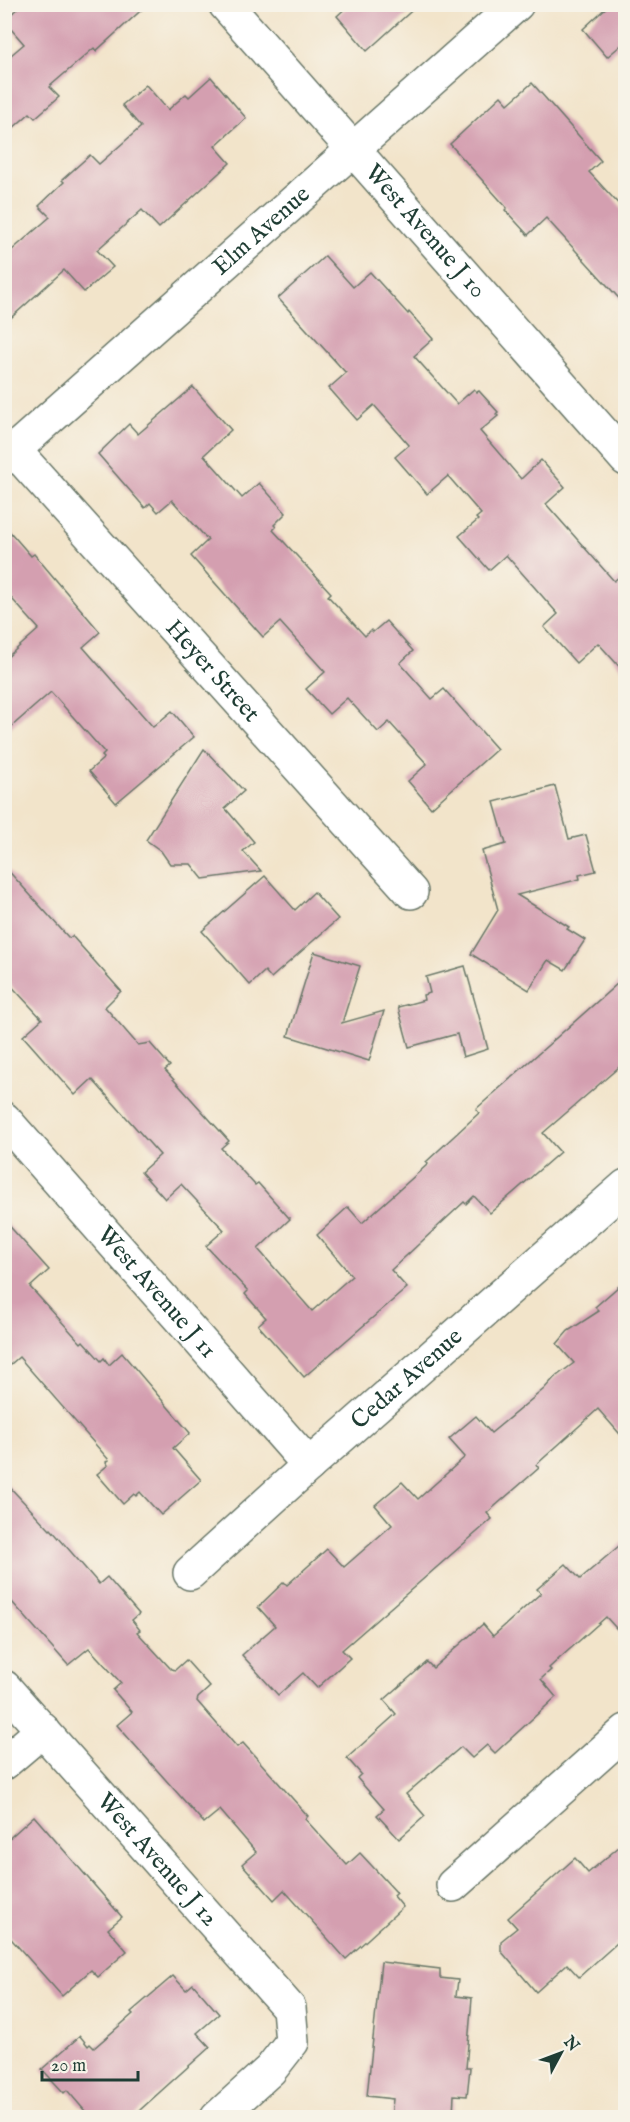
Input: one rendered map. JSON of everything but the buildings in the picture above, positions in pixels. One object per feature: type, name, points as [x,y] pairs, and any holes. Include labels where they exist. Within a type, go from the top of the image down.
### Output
[{"type":"street","name":"West Avenue J 10","points":[[225,4],[626,459]]},
{"type":"street","name":"Elm Avenue","points":[[9,454],[516,4]]},
{"type":"street","name":"Heyer Street","points":[[9,454],[411,892]]},
{"type":"street","name":"West Avenue J 11","points":[[4,1119],[309,1465]]},
{"type":"street","name":"Cedar Avenue","points":[[190,1573],[626,1186]]},
{"type":"street","name":"West Avenue J 12","points":[[4,1687],[289,2008],[292,2042],[270,2070],[217,2118]]},
{"type":"street","points":[[4,1763],[42,1730]]},
{"type":"street","points":[[453,1885],[626,1731]]}]
